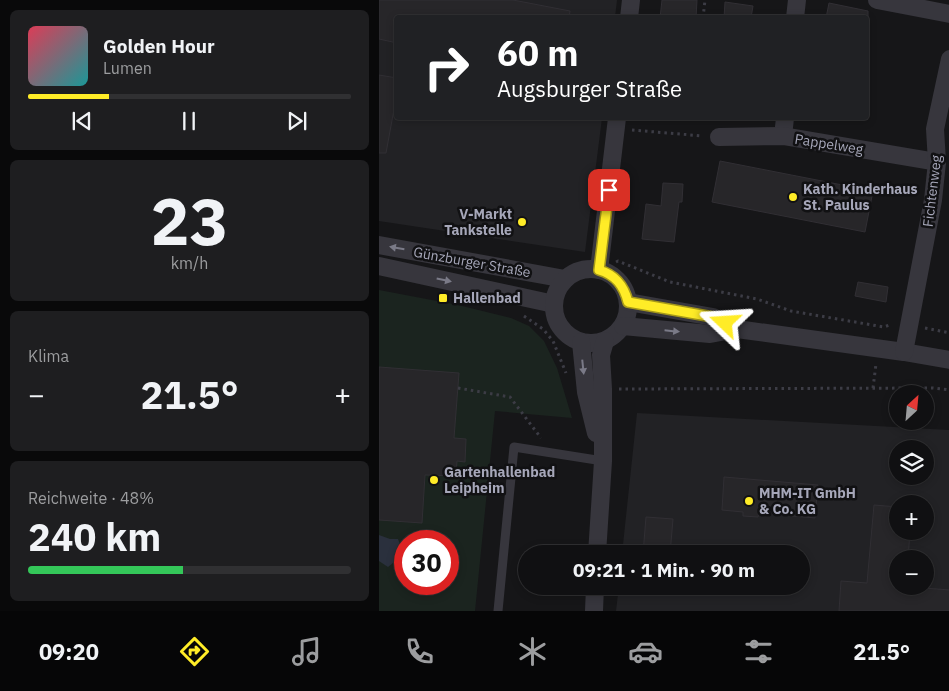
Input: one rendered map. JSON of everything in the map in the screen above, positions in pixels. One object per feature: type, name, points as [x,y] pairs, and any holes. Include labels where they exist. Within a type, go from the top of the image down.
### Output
[{"type":"street","points":[[629,15],[631,0]]},
{"type":"street","points":[[795,15],[797,0]]},
{"type":"street","points":[[877,0],[949,14]]},
{"type":"street","name":"Fichtenweg","points":[[904,352],[933,200],[949,59]]},
{"type":"street","points":[[783,136],[785,120]]},
{"type":"street","points":[[599,270],[617,123]]},
{"type":"street","name":"Pappelweg","points":[[719,137],[783,136],[937,162]]},
{"type":"street","name":"Günzburger Straße","points":[[379,245],[565,279]]},
{"type":"street","name":"Günzburger Straße","points":[[379,266],[554,304]]},
{"type":"street","points":[[581,270],[599,270],[607,273],[624,288],[628,302],[628,314],[618,332],[605,341],[589,344],[573,339],[560,328],[556,320],[554,304],[559,286],[565,279],[581,270]]},
{"type":"street","points":[[628,302],[713,317],[737,329],[949,360]]},
{"type":"street","points":[[623,326],[710,334],[737,329]]},
{"type":"street","points":[[598,545],[603,460],[601,355],[605,341]]},
{"type":"street","points":[[581,342],[586,392],[603,460]]},
{"type":"street","points":[[593,611],[594,595]]},
{"type":"lane","points":[[498,611],[514,447],[603,460]]},
{"type":"path","points":[[703,15],[705,0]]},
{"type":"path","points":[[617,123],[719,137]]},
{"type":"path","points":[[599,270],[618,261],[670,282],[757,298],[791,311],[884,327],[893,324],[909,325],[949,333]]},
{"type":"path","points":[[520,314],[543,329],[553,341],[567,376]]},
{"type":"path","points":[[873,388],[878,349]]},
{"type":"path","points":[[458,388],[511,397],[551,453]]},
{"type":"path","points":[[603,389],[933,388],[949,390]]},
{"type":"shaded area","points":[[379,0],[617,0],[615,15],[394,15],[394,120],[602,120],[585,252],[379,221]]},
{"type":"shaded area","name":"Gartenhallenbad Leipheim","points":[[379,290],[458,305],[511,318],[529,326],[544,341],[557,368],[572,418],[495,411],[475,611],[379,611]]},
{"type":"shaded area","points":[[637,413],[889,427],[889,430],[949,430],[949,611],[616,611],[618,595],[810,595],[810,545],[623,545]]},
{"type":"water","points":[[379,535],[394,539],[394,561],[388,567],[379,561]]},
{"type":"building","points":[[379,0],[513,0],[570,11],[569,15],[394,15],[394,42],[379,39]]},
{"type":"building","points":[[662,0],[697,0],[696,15],[660,15]]},
{"type":"building","points":[[725,2],[753,6],[752,15],[724,15]]},
{"type":"building","points":[[829,3],[868,11],[868,15],[827,15]]},
{"type":"building","points":[[379,75],[394,78],[394,109],[386,153],[379,153]]},
{"type":"building","name":"Kath. Kinderhaus St. Paulus","points":[[720,161],[873,191],[865,232],[712,202]]},
{"type":"building","points":[[663,183],[683,184],[682,202],[679,202],[674,242],[642,239],[646,204],[661,206]]},
{"type":"building","points":[[858,282],[888,287],[886,302],[855,296]]},
{"type":"building","points":[[379,367],[459,373],[454,438],[466,439],[465,462],[457,461],[456,476],[425,475],[422,523],[379,520]]},
{"type":"building","points":[[724,477],[818,485],[815,518],[759,513],[758,517],[743,516],[743,512],[722,510]]},
{"type":"building","points":[[874,505],[889,506],[889,540],[909,540],[909,550],[889,550],[889,595],[934,595],[934,589],[950,590],[950,611],[839,611],[841,581],[867,583]]},
{"type":"building","points":[[646,517],[673,519],[671,545],[644,545]]},
{"type":"place","name":"Kath. Kinderhaus St. Paulus","points":[[793,197]]},
{"type":"place","name":"V-Markt Tankstelle","points":[[522,222]]},
{"type":"place","name":"Hallenbad","points":[[443,298]]},
{"type":"place","name":"Gartenhallenbad Leipheim","points":[[434,480]]},
{"type":"place","name":"MHM-IT GmbH & Co. KG","points":[[749,501]]},
{"type":"route","points":[[609,190],[599,270],[614,277],[619,282],[624,288],[628,302],[713,317],[725,323]]}]
